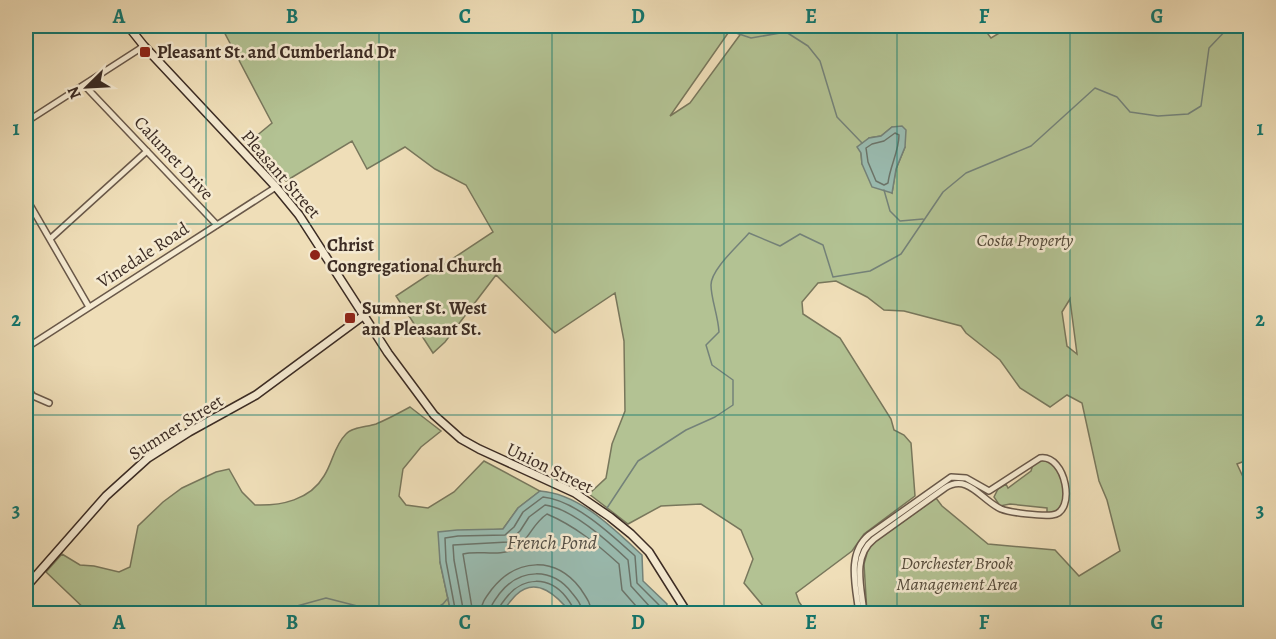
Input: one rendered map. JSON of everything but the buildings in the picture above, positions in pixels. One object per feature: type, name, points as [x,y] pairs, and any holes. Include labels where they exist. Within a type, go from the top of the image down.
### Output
[{"type":"main road","name":"Pleasant Street","points":[[128,26],[276,187],[312,234],[407,381],[434,415]]},
{"type":"main road","name":"Sumner Street","points":[[26,587],[106,496],[148,458],[256,395],[363,316]]},
{"type":"main road","name":"Union Street","points":[[434,415],[461,439],[478,449],[575,493],[610,517],[649,552],[688,614]]},
{"type":"street","points":[[26,122],[144,46]]},
{"type":"street","name":"Calumet Drive","points":[[84,85],[217,225]]},
{"type":"street","points":[[50,239],[147,151]]},
{"type":"street","name":"Vinedale Road","points":[[26,348],[276,187]]},
{"type":"street","points":[[26,198],[89,307]]},
{"type":"street","points":[[1251,374],[1246,386],[1251,404]]},
{"type":"street","points":[[26,387],[33,396],[49,403]]},
{"type":"street","points":[[859,614],[854,559],[859,546],[866,537],[951,477],[963,477],[991,491],[1036,460],[1047,458],[1058,466],[1066,497],[1062,510],[1052,515],[1005,510],[965,484],[953,483],[870,542],[863,551],[860,563],[864,614]]},
{"type":"street","points":[[991,491],[991,502]]},
{"type":"green space","points":[[221,26],[733,26],[670,116],[690,103],[745,28],[743,26],[982,26],[991,38],[1011,26],[1250,26],[1250,296],[1248,301],[1250,306],[1250,459],[1237,464],[1244,479],[1250,484],[1250,613],[867,613],[864,564],[869,546],[936,498],[942,506],[988,544],[1055,550],[1079,576],[1120,551],[1107,500],[1099,481],[1082,403],[1067,395],[1050,407],[1020,388],[1000,360],[966,333],[961,326],[904,311],[884,310],[867,297],[836,281],[818,283],[802,302],[803,314],[840,338],[891,419],[894,430],[904,435],[911,443],[915,496],[864,534],[852,551],[796,593],[807,613],[769,613],[744,583],[753,559],[741,530],[701,504],[661,506],[628,524],[589,494],[606,478],[612,444],[625,411],[624,341],[615,293],[555,333],[496,275],[445,342],[433,353],[396,296],[493,232],[466,185],[435,169],[405,147],[367,169],[352,141],[286,181],[249,142],[272,123]],"holes":[[[892,127],[905,147],[896,169],[892,193],[862,164],[861,153],[869,138],[881,136]],[[1070,300],[1077,354],[1067,346],[1062,312]]]},
{"type":"green space","points":[[410,407],[441,431],[421,447],[403,469],[399,496],[406,505],[428,508],[454,492],[484,461],[540,491],[518,508],[503,529],[477,531],[440,562],[451,613],[89,613],[46,572],[62,554],[80,565],[119,572],[130,567],[138,526],[163,502],[182,488],[216,472],[229,469],[242,492],[255,505],[285,503],[303,496],[311,491],[324,476],[339,444],[349,432],[376,424]]},
{"type":"green space","points":[[1041,460],[1053,464],[1062,480],[1064,500],[1057,512],[1047,513],[1047,508],[1010,504],[1000,506],[994,497],[998,489],[1006,484],[1008,488],[1031,471],[1033,464]]},
{"type":"water","points":[[902,126],[906,130],[905,147],[896,169],[892,193],[872,187],[857,147],[869,138],[881,136],[892,127]]},
{"type":"water","name":"French Pond","points":[[540,491],[569,499],[596,514],[642,555],[643,581],[667,604],[665,613],[571,613],[546,590],[532,587],[516,595],[501,613],[451,613],[440,562],[438,532],[503,529],[518,508]]},
{"type":"waterway","points":[[607,508],[638,461],[686,430],[715,417],[733,405],[733,380],[712,365],[706,345],[719,332],[711,285],[720,265],[749,233],[780,246],[800,234],[823,245],[833,277],[870,271],[901,254],[943,192],[966,173],[1031,146],[1095,88],[1117,97],[1130,112],[1158,116],[1188,114],[1201,106],[1209,48],[1229,27],[1234,26]]},
{"type":"waterway","points":[[733,32],[751,38],[786,32],[808,46],[820,61],[837,117],[862,143]]},
{"type":"waterway","points":[[884,190],[890,211],[900,221],[923,219]]},
{"type":"waterway","points":[[231,614],[247,609],[297,606],[326,598],[369,609],[375,614]]},
{"type":"waterway","points":[[427,614],[448,598]]},
{"type":"place","name":"Pleasant St. and Cumberland Dr","points":[[145,52]]},
{"type":"place","name":"Christ Congregational Church","points":[[315,255]]},
{"type":"place","name":"Sumner St. West and Pleasant St.","points":[[350,318]]},
{"type":"park label","name":"Costa Property","points":[[1025,240]]},
{"type":"park label","name":"Dorchester Brook Management Area","points":[[957,573]]}]
